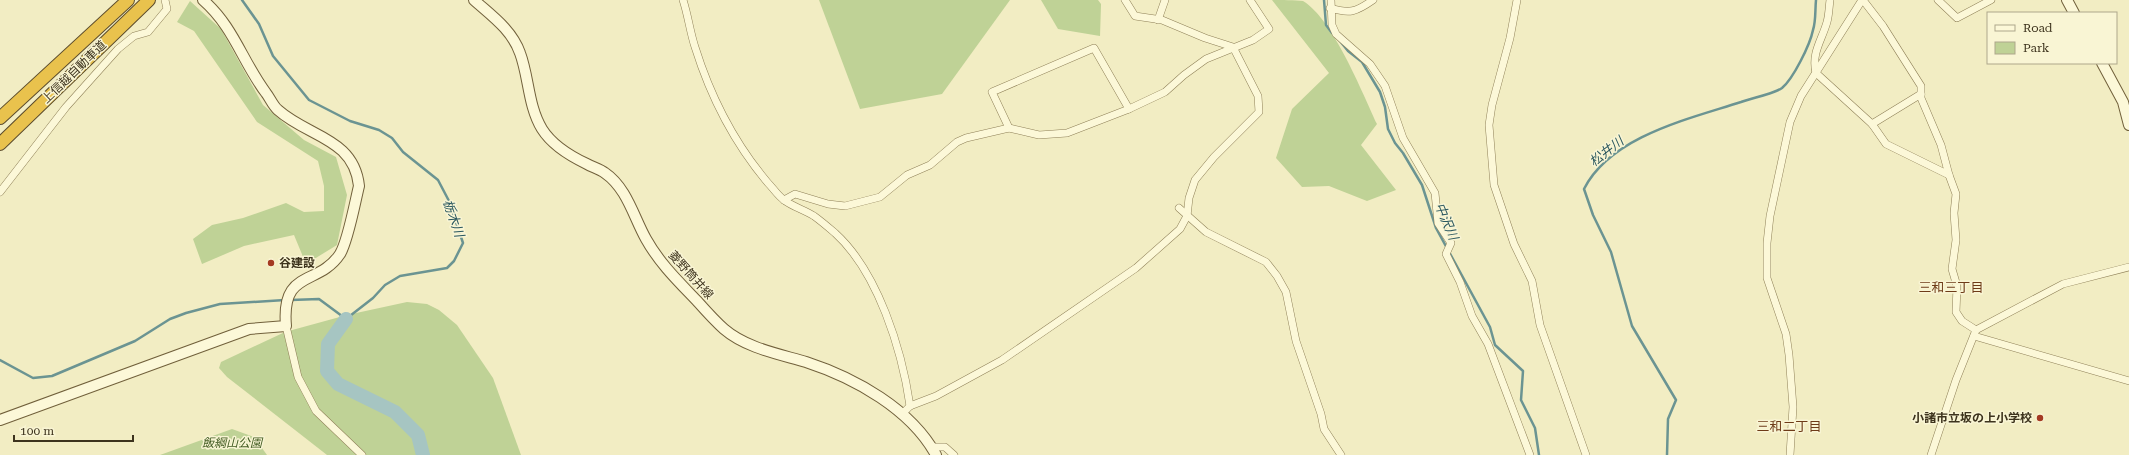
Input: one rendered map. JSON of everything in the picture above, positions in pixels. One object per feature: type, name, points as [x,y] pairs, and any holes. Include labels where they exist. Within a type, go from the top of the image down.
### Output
[{"type":"highway","name":"上信越自動車道","points":[[0,118],[128,0]]},
{"type":"highway","name":"上信越自動車道","points":[[0,144],[149,0]]},
{"type":"street","points":[[0,192],[66,107],[118,49],[134,36],[148,32],[158,22],[167,10],[165,0]]},
{"type":"street","points":[[203,0],[218,13],[229,29],[256,80],[278,110],[308,130],[330,140],[346,153],[358,176],[359,186],[354,209],[341,253],[332,264],[295,285],[289,294],[285,312],[286,326],[298,377],[316,411],[362,455]]},
{"type":"street","name":"菱野筒井線","points":[[474,0],[507,30],[520,53],[535,114],[549,138],[569,154],[605,173],[616,184],[623,193],[646,239],[665,268],[725,330],[741,340],[763,349],[828,370],[888,402],[907,409],[934,451]]},
{"type":"street","points":[[683,0],[700,63],[724,116],[749,157],[767,182],[784,200],[814,216],[836,234],[850,250],[868,277],[887,313],[908,388],[907,409],[936,396],[1014,352],[1136,268],[1180,229],[1187,216],[1189,198],[1195,180],[1214,157],[1259,112],[1258,96],[1233,47],[1204,38],[1158,20],[1135,16],[1124,0]]},
{"type":"street","points":[[1158,20],[1165,0]]},
{"type":"street","points":[[784,200],[795,194],[828,204],[845,206],[880,197],[906,175],[930,165],[957,142],[966,138],[1009,128],[1039,135],[1067,133],[1129,109],[1165,92],[1184,75],[1206,59],[1253,40],[1270,29],[1250,0]]},
{"type":"street","points":[[1330,4],[1347,13],[1358,10],[1373,0]]},
{"type":"street","points":[[1517,0],[1510,38],[1492,105],[1489,125],[1494,185],[1514,244],[1532,281],[1540,325],[1586,455]]},
{"type":"street","points":[[1830,0],[1828,21],[1816,49],[1813,62],[1816,73],[1872,124],[1886,144],[1949,175]]},
{"type":"street","points":[[1790,455],[1793,407],[1789,355],[1786,334],[1767,278],[1767,243],[1774,194],[1790,122],[1802,96],[1862,0],[1921,86],[1921,98],[1941,145],[1956,194],[1954,212],[1956,240],[1952,269],[1957,286],[1956,312],[1962,321],[1975,333],[2129,381]]},
{"type":"street","points":[[1938,0],[1956,18],[1991,0]]},
{"type":"street","points":[[2067,0],[2073,12]]},
{"type":"street","points":[[1330,4],[1332,25],[1336,34],[1370,64],[1385,86],[1403,138],[1435,194],[1438,223],[1451,243],[1446,254],[1460,282],[1472,316],[1488,344],[1530,455]]},
{"type":"street","points":[[1009,128],[992,92],[1094,48],[1129,109]]},
{"type":"street","points":[[2103,64],[2123,102],[2129,125]]},
{"type":"street","points":[[1872,124],[1921,94]]},
{"type":"street","points":[[1179,208],[1206,232],[1266,262],[1277,276],[1286,292],[1296,341],[1322,414],[1324,429],[1341,455]]},
{"type":"street","points":[[1931,455],[1956,380],[1975,333],[2063,284],[2129,266]]},
{"type":"street","points":[[0,420],[54,402],[243,331],[286,326]]},
{"type":"street","points":[[934,451],[945,447],[954,455]]},
{"type":"green space","points":[[819,0],[1010,0],[942,94],[860,109]]},
{"type":"green space","points":[[1041,0],[1098,0],[1101,4],[1100,36],[1058,29]]},
{"type":"green space","points":[[1272,0],[1303,1],[1314,10],[1336,39],[1377,124],[1361,145],[1396,190],[1367,201],[1329,186],[1302,187],[1276,158],[1292,109],[1329,73]]},
{"type":"green space","points":[[190,1],[221,29],[263,105],[304,140],[336,157],[347,195],[337,245],[306,264],[294,235],[244,246],[202,264],[193,239],[212,225],[243,218],[286,203],[304,212],[324,211],[324,186],[318,161],[257,122],[194,31],[177,22]]},
{"type":"green space","points":[[407,302],[427,304],[439,310],[457,325],[493,378],[521,455],[327,455],[227,377],[219,368],[221,362],[285,332],[347,315]]},
{"type":"green space","name":"飯綱山公園","points":[[232,429],[254,437],[267,455],[160,455]]},
{"type":"waterway","name":"栃木川","points":[[242,0],[259,24],[273,56],[309,100],[350,121],[379,130],[392,138],[403,152],[438,180],[449,201],[463,243],[454,261],[447,268],[400,276],[385,285],[373,298],[346,319],[319,299],[291,300]]},
{"type":"waterway","name":"中沢川","points":[[1324,0],[1326,25],[1332,33]]},
{"type":"waterway","name":"松井川","points":[[1667,455],[1668,419],[1676,400],[1632,326],[1611,252],[1593,215],[1584,189],[1596,171],[1613,155],[1653,132],[1698,115],[1768,94],[1782,88],[1796,70],[1808,44],[1815,23],[1816,0]]},
{"type":"waterway","name":"中沢川","points":[[1340,41],[1348,51],[1362,62],[1380,92],[1385,107],[1388,129],[1395,143],[1403,153],[1422,185],[1436,228],[1490,327],[1495,345],[1523,371],[1521,400],[1535,428],[1539,455]]},
{"type":"waterway","points":[[0,360],[33,378],[52,376],[135,341],[170,319],[186,313],[220,304],[285,300]]},
{"type":"waterway","name":"栃木川","points":[[346,319],[328,344],[327,371],[338,384],[395,412],[418,435],[423,455]]},
{"type":"place","name":"谷建設","points":[[271,263]]},
{"type":"place","name":"小諸市立坂の上小学校","points":[[2040,418]]},
{"type":"district","name":"三和三丁目","points":[[1951,287]]},
{"type":"district","name":"三和二丁目","points":[[1789,426]]}]
